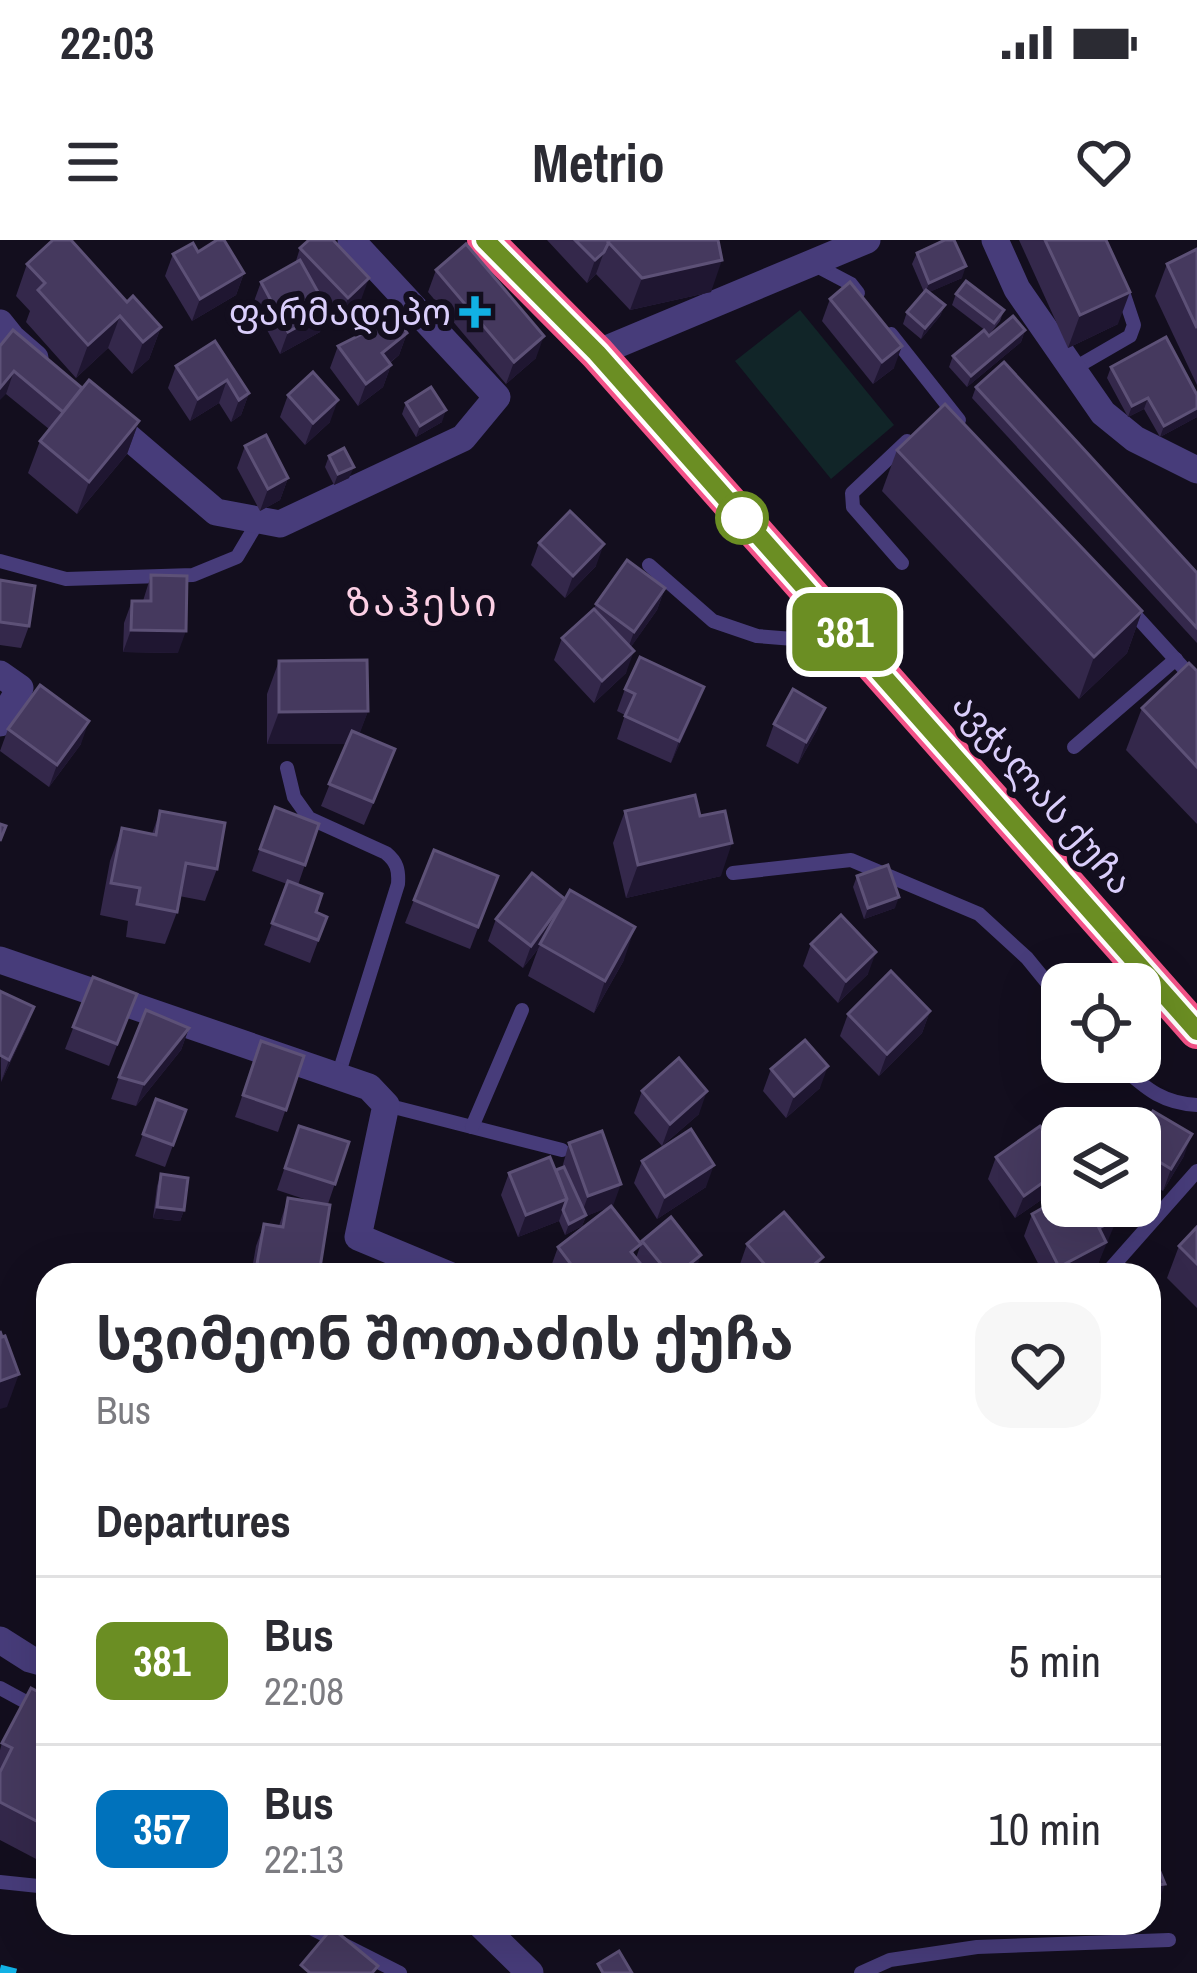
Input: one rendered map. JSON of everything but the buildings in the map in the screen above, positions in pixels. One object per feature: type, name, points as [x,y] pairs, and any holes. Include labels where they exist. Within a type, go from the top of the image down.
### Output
[{"type":"highway","name":"ავჭალას ქუჩა","points":[[485,240],[597,353],[1197,1031]]},
{"type":"street","points":[[4,337],[216,512],[280,524],[464,438],[497,398],[351,240]]},
{"type":"street","points":[[597,353],[866,240]]},
{"type":"street","points":[[995,240],[1017,289],[1102,413],[1136,440],[1194,466]]},
{"type":"street","points":[[0,674],[20,688],[0,723]]},
{"type":"street","points":[[0,960],[369,1087],[386,1105],[358,1237],[420,1263]]},
{"type":"street","points":[[0,1640],[36,1661]]},
{"type":"street","points":[[491,1935],[530,1973]]},
{"type":"lane","points":[[813,263],[851,284],[864,300]]},
{"type":"lane","points":[[1072,370],[1130,336],[1134,325],[1119,281]]},
{"type":"lane","points":[[876,316],[972,435]]},
{"type":"lane","points":[[931,420],[946,405]]},
{"type":"lane","points":[[902,562],[850,500],[915,434]]},
{"type":"lane","points":[[0,561],[66,579],[193,574],[237,557],[259,520]]},
{"type":"lane","points":[[649,565],[712,621],[757,636],[855,644]]},
{"type":"lane","points":[[1113,590],[1197,682]]},
{"type":"lane","points":[[1075,747],[1176,659]]},
{"type":"lane","points":[[287,768],[294,797],[308,818],[386,853],[399,872],[338,1076]]},
{"type":"lane","points":[[733,873],[851,860],[979,914],[1041,975]]},
{"type":"lane","points":[[472,1127],[522,1010]]},
{"type":"lane","points":[[1141,1083],[1175,1104],[1197,1105]]},
{"type":"lane","points":[[386,1105],[562,1150]]},
{"type":"lane","points":[[1116,1263],[1197,1171]]},
{"type":"lane","points":[[0,1688],[36,1708]]},
{"type":"lane","points":[[0,1882],[36,1886]]},
{"type":"lane","points":[[325,1935],[400,1973]]},
{"type":"lane","points":[[861,1973],[890,1960],[977,1947],[1168,1940]]},
{"type":"green space","points":[[800,310],[894,425],[831,479],[735,361]]},
{"type":"railway","points":[[0,1969],[16,1973]]},
{"type":"bus line","name":"381","points":[[485,240],[597,353],[1197,1031]]},
{"type":"place","name":"ფარმადეპო","points":[[475,312]]},
{"type":"district","name":"ზაჰესი","points":[[423,602]]}]
